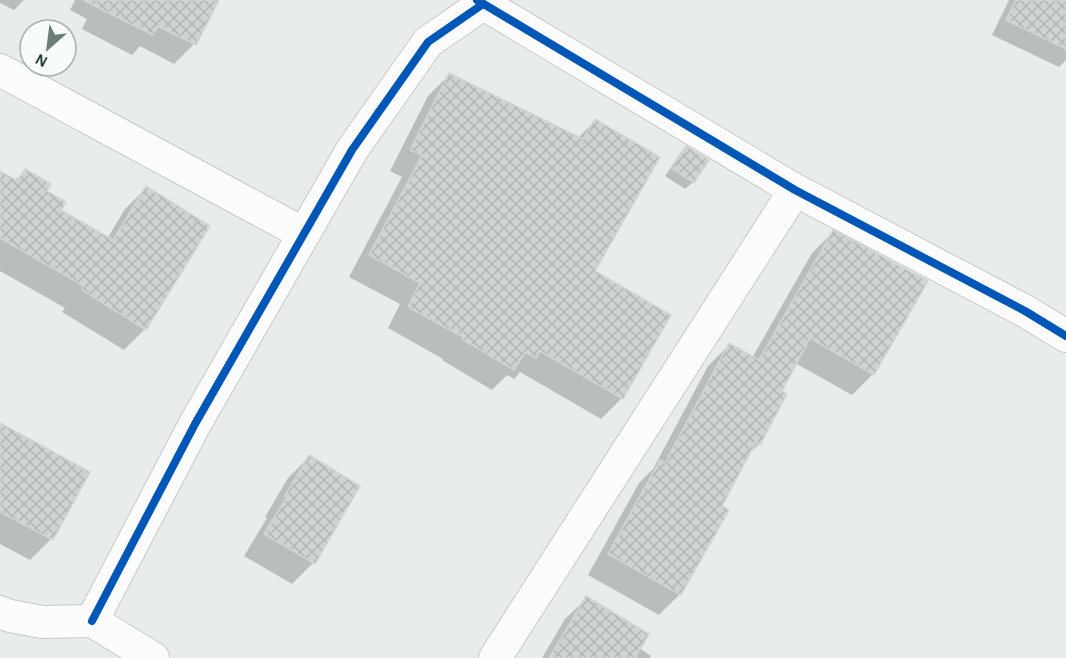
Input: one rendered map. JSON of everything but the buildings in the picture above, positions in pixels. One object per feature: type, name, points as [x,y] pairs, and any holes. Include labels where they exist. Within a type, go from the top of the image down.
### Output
[{"type":"street","points":[[92,621],[195,424],[352,150],[428,42],[480,2],[795,190],[1024,311],[1066,336]]},
{"type":"street","points":[[0,70],[304,234]]},
{"type":"street","points":[[495,658],[795,190]]},
{"type":"street","points":[[0,612],[42,622],[92,621],[153,658]]},
{"type":"cycle path","points":[[477,0],[795,190],[1025,311],[1066,336]]},
{"type":"cycle path","points":[[92,621],[195,424],[352,150],[428,42],[483,4]]}]
